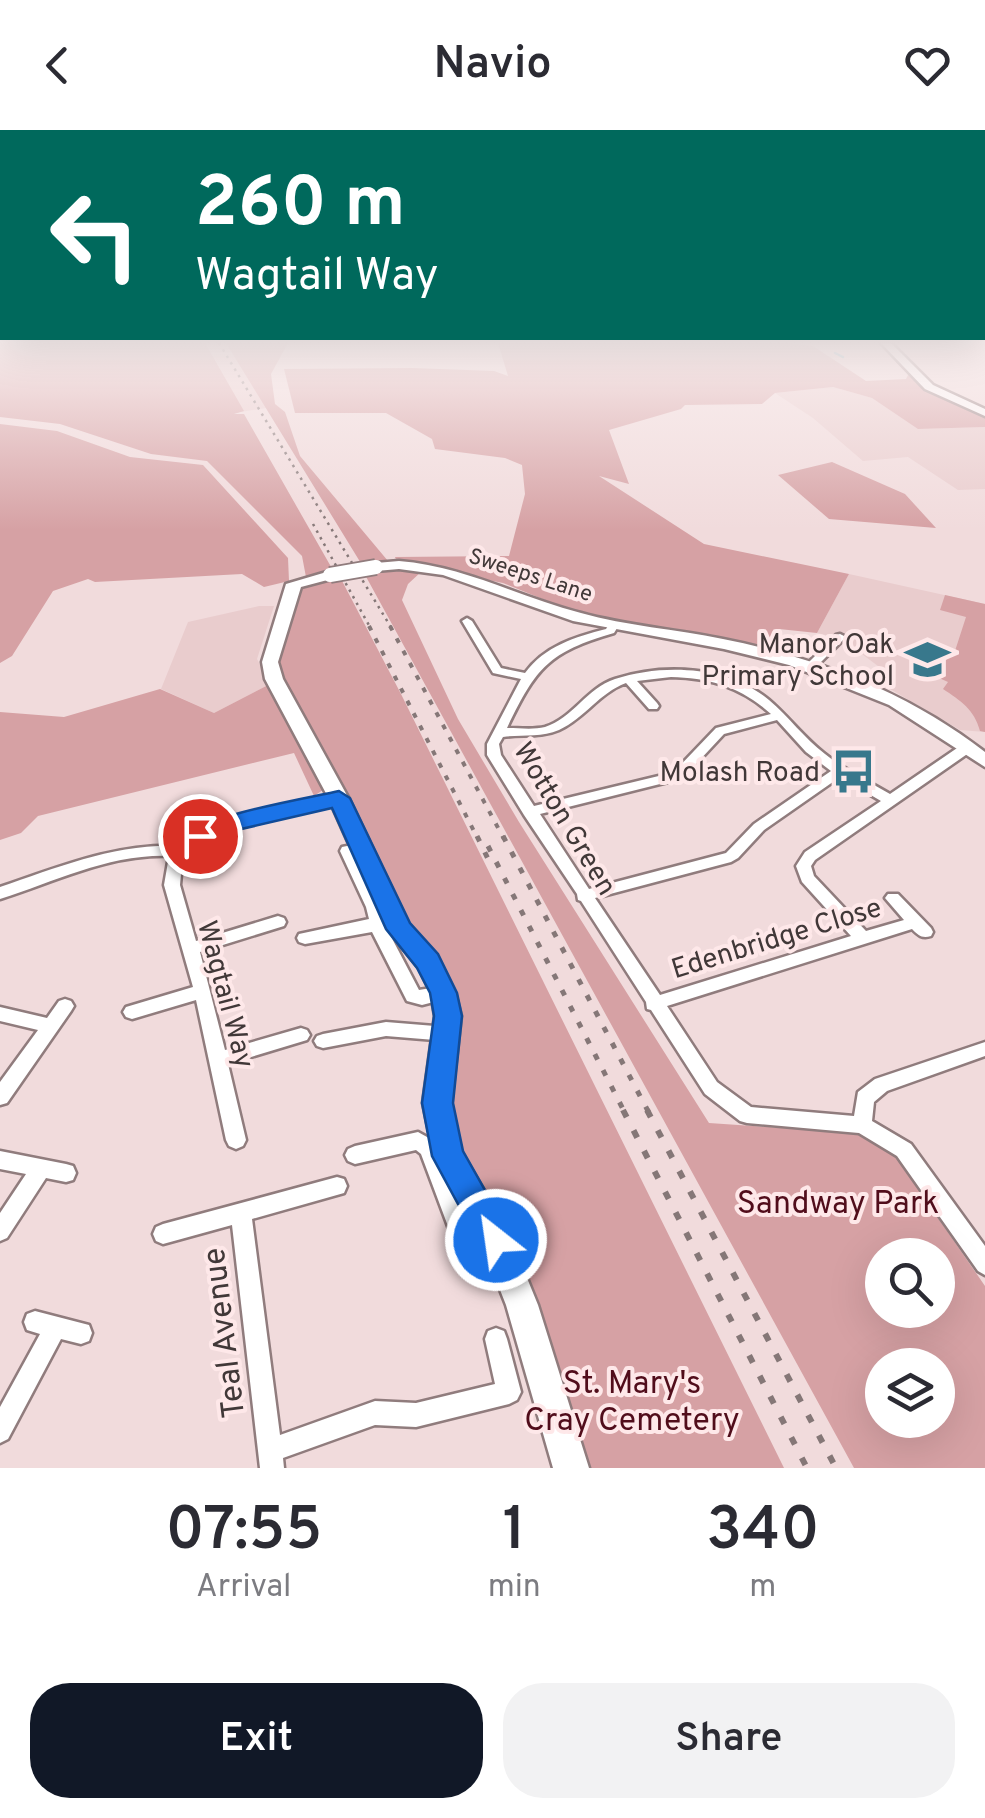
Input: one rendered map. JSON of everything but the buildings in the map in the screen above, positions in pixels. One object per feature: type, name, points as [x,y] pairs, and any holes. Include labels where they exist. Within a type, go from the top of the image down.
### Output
[{"type":"street","name":"Sweeps Lane","points":[[339,798],[276,686],[270,662],[296,581],[398,564],[490,584],[558,612],[724,644],[810,668],[890,696],[926,716],[985,761]]},
{"type":"street","points":[[467,621],[497,671],[527,676]]},
{"type":"street","points":[[498,734],[527,676],[550,652],[610,631],[614,625]]},
{"type":"street","points":[[810,668],[840,637]]},
{"type":"street","name":"Wotton Green","points":[[862,1124],[746,1114],[711,1088],[652,1004],[494,754],[498,734],[544,732],[560,725],[587,698],[628,679],[676,674],[726,682],[756,695],[818,755],[890,800]]},
{"type":"street","points":[[628,679],[653,706]]},
{"type":"street","points":[[529,812],[672,776],[720,731],[779,716]]},
{"type":"street","points":[[863,938],[807,878],[804,866],[810,856],[968,746]]},
{"type":"street","points":[[583,896],[730,856],[759,827],[841,770]]},
{"type":"street","points":[[0,892],[126,852],[157,848],[181,852],[200,836],[221,826],[339,798],[400,929],[428,962],[444,993],[447,1034],[437,1103],[448,1156],[496,1240],[522,1306],[571,1468]]},
{"type":"street","name":"Wagtail Way","points":[[181,852],[175,862],[172,885],[203,991],[236,1140]]},
{"type":"street","points":[[346,852],[374,907],[378,928],[413,996],[444,993]]},
{"type":"street","name":"Edenbridge Close","points":[[652,1004],[863,938],[920,927],[893,898]]},
{"type":"street","points":[[191,949],[278,922]]},
{"type":"street","points":[[305,938],[369,925],[378,928]]},
{"type":"street","points":[[132,1012],[203,991]]},
{"type":"street","points":[[0,1097],[65,1006]]},
{"type":"street","points":[[0,1014],[50,1026]]},
{"type":"street","points":[[323,1041],[386,1029],[447,1034]]},
{"type":"street","points":[[219,1059],[301,1035]]},
{"type":"street","points":[[983,1049],[881,1085],[865,1098],[862,1124],[904,1150],[977,1240],[985,1264]]},
{"type":"street","points":[[355,1155],[418,1142],[429,1148],[465,1246],[474,1250],[496,1240]]},
{"type":"street","points":[[0,1160],[66,1173]]},
{"type":"street","points":[[0,1231],[42,1168]]},
{"type":"street","points":[[242,1212],[337,1186]]},
{"type":"street","name":"Teal Avenue","points":[[163,1234],[242,1212],[271,1460]]},
{"type":"street","points":[[0,1431],[45,1325],[81,1333]]},
{"type":"street","points":[[271,1460],[375,1413],[416,1414],[510,1392],[496,1339]]},
{"type":"shaded area","points":[[225,405],[266,408],[234,413]]},
{"type":"shaded area","points":[[794,405],[883,405],[919,429],[985,427],[985,489],[958,490],[908,457],[863,461]]},
{"type":"shaded area","name":"Manor Oak Primary School","points":[[849,574],[985,604],[985,732],[960,730],[885,686],[894,678],[842,639],[817,633]]},
{"type":"shaded area","points":[[274,606],[257,659],[270,684],[214,713],[161,689],[188,622]]},
{"type":"green space","points":[[0,405],[241,405],[244,411],[234,414],[244,414],[334,572],[306,577],[302,556],[207,461],[151,454],[60,424],[0,417]]},
{"type":"green space","points":[[264,405],[277,405],[285,412],[300,456],[388,561],[362,565]]},
{"type":"green space","points":[[293,405],[685,405],[609,430],[629,484],[599,476],[704,544],[849,574],[817,633],[779,629],[762,649],[577,613],[503,583],[397,562],[395,557],[509,556],[525,494],[522,465],[505,458],[435,449],[432,439],[386,413],[295,413]]},
{"type":"green space","points":[[883,405],[965,405],[985,414],[985,427],[918,429]]},
{"type":"green space","points":[[0,424],[57,431],[130,457],[203,465],[288,558],[289,581],[264,587],[242,574],[95,582],[88,579],[53,591],[12,656],[0,663]]},
{"type":"green space","points":[[832,462],[905,494],[936,528],[829,519],[778,475]]},
{"type":"green space","name":"Sandway Park","points":[[399,567],[422,571],[408,584],[402,600],[458,719],[709,1123],[857,1133],[896,1157],[952,1238],[865,1238],[865,1328],[955,1328],[955,1243],[985,1286],[985,1468],[854,1468],[364,573]]},
{"type":"green space","name":"St. Mary's Cray Cemetery","points":[[340,577],[784,1468],[585,1468],[551,1345],[507,1234],[460,1153],[445,1097],[455,1029],[282,674],[279,657],[300,584]]},
{"type":"green space","points":[[945,595],[985,604],[985,732],[980,731],[966,706],[943,689],[948,682],[928,673],[954,654],[966,617],[940,610]]},
{"type":"green space","points":[[270,684],[326,788],[314,796],[294,753],[38,816],[21,833],[0,840],[0,712],[64,717],[160,689],[214,713]]},
{"type":"railway","points":[[257,405],[392,629]]},
{"type":"railway","points":[[313,524],[371,629]]},
{"type":"railway","points":[[369,626],[478,839]]},
{"type":"railway","points":[[390,626],[504,839]]},
{"type":"railway","points":[[477,836],[489,861]]},
{"type":"railway","points":[[503,836],[649,1113]]},
{"type":"railway","points":[[488,846],[625,1113]]},
{"type":"railway","points":[[623,1110],[807,1468]]},
{"type":"railway","points":[[647,1110],[836,1468]]},
{"type":"place","name":"Manor Oak Primary School","points":[[927,659]]},
{"type":"place","name":"Molash Road","points":[[853,771]]},
{"type":"route","points":[[200,836],[231,824],[339,798],[400,929],[428,962],[444,993],[447,1034],[437,1103],[448,1156],[496,1240]]}]
